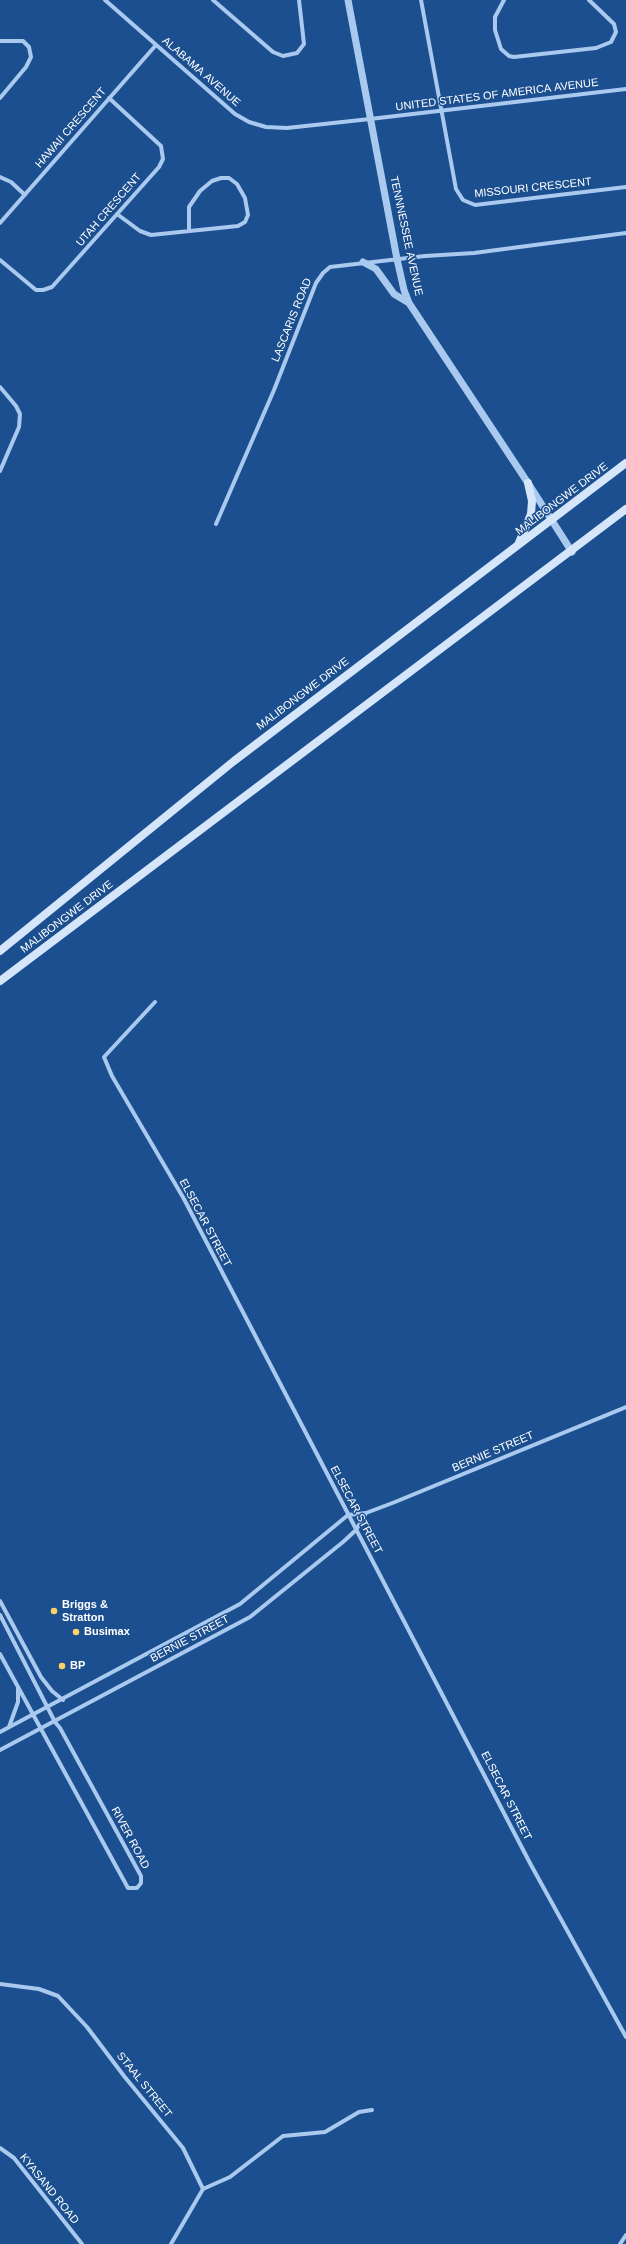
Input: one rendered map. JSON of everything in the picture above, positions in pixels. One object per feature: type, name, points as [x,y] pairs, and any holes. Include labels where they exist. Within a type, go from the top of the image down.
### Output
[{"type":"main road","name":"MALIBONGWE DRIVE","points":[[0,951],[234,760],[626,463]]},
{"type":"main road","points":[[518,546],[531,514],[532,501],[528,483]]},
{"type":"main road","name":"MALIBONGWE DRIVE","points":[[0,980],[430,655],[572,552],[626,509]]},
{"type":"street","name":"ALABAMA AVENUE","points":[[105,0],[235,114],[258,125],[287,128],[370,119]]},
{"type":"street","points":[[213,0],[273,52],[287,56],[298,53],[304,44],[299,0]]},
{"type":"street","name":"TENNNESSEE AVENUE","points":[[348,0],[397,259],[404,290],[409,303],[552,519],[572,552]]},
{"type":"street","points":[[421,0],[442,110]]},
{"type":"street","points":[[504,0],[495,17],[495,30],[501,49],[509,56],[514,57],[596,48],[611,42],[616,32],[612,21],[589,0]]},
{"type":"street","points":[[0,40],[23,42],[29,47],[31,57],[28,64],[0,98]]},
{"type":"street","name":"HAWAII CRESCENT","points":[[0,223],[156,45]]},
{"type":"street","name":"UNITED STATES OF AMERICA AVENUE","points":[[370,119],[626,89]]},
{"type":"street","name":"UTAH CRESCENT","points":[[0,260],[34,288],[39,290],[48,289],[56,284],[159,167],[163,154],[158,142],[109,98]]},
{"type":"street","name":"MISSOURI CRESCENT","points":[[442,110],[456,189],[460,196],[470,204],[480,205],[626,188]]},
{"type":"street","points":[[0,177],[11,182],[25,195]]},
{"type":"street","points":[[117,214],[148,235],[189,231],[238,226],[246,222],[248,215],[243,192],[237,184],[229,178],[221,178],[212,181],[200,191],[189,207],[189,231]]},
{"type":"street","name":"LASCARIS ROAD","points":[[216,524],[318,279],[330,268],[362,262],[474,253],[626,233]]},
{"type":"street","points":[[362,262],[376,269],[394,294],[409,303]]},
{"type":"street","points":[[0,387],[16,406],[20,414],[18,427],[0,471]]},
{"type":"street","name":"ELSECAR STREET","points":[[155,1002],[104,1057],[112,1076],[184,1198],[348,1515],[406,1621],[531,1865],[626,2037]]},
{"type":"street","name":"BERNIE STREET","points":[[0,1732],[63,1700],[240,1604],[348,1515],[366,1513],[626,1407]]},
{"type":"street","name":"BERNIE STREET","points":[[0,1750],[246,1620],[356,1530],[366,1513]]},
{"type":"street","points":[[0,1601],[41,1677],[52,1692],[63,1700]]},
{"type":"street","name":"RIVER ROAD","points":[[0,1615],[55,1722],[60,1728],[141,1876],[142,1884],[137,1888],[128,1888],[40,1730],[0,1654]]},
{"type":"street","points":[[9,1728],[18,1702],[18,1687]]},
{"type":"street","name":"STAAL STREET","points":[[0,1984],[52,1992],[65,2003],[87,2027],[182,2148],[203,2189]]},
{"type":"street","points":[[171,2244],[203,2189],[230,2176],[283,2136],[325,2132],[359,2112],[372,2110]]},
{"type":"street","name":"KYASAND ROAD","points":[[0,2148],[14,2158],[82,2244]]},
{"type":"street","points":[[620,2244],[626,2235]]},
{"type":"place","name":"Briggs & Stratton","points":[[54,1611]]},
{"type":"place","name":"Busimax","points":[[76,1632]]},
{"type":"place","name":"BP","points":[[62,1666]]}]
